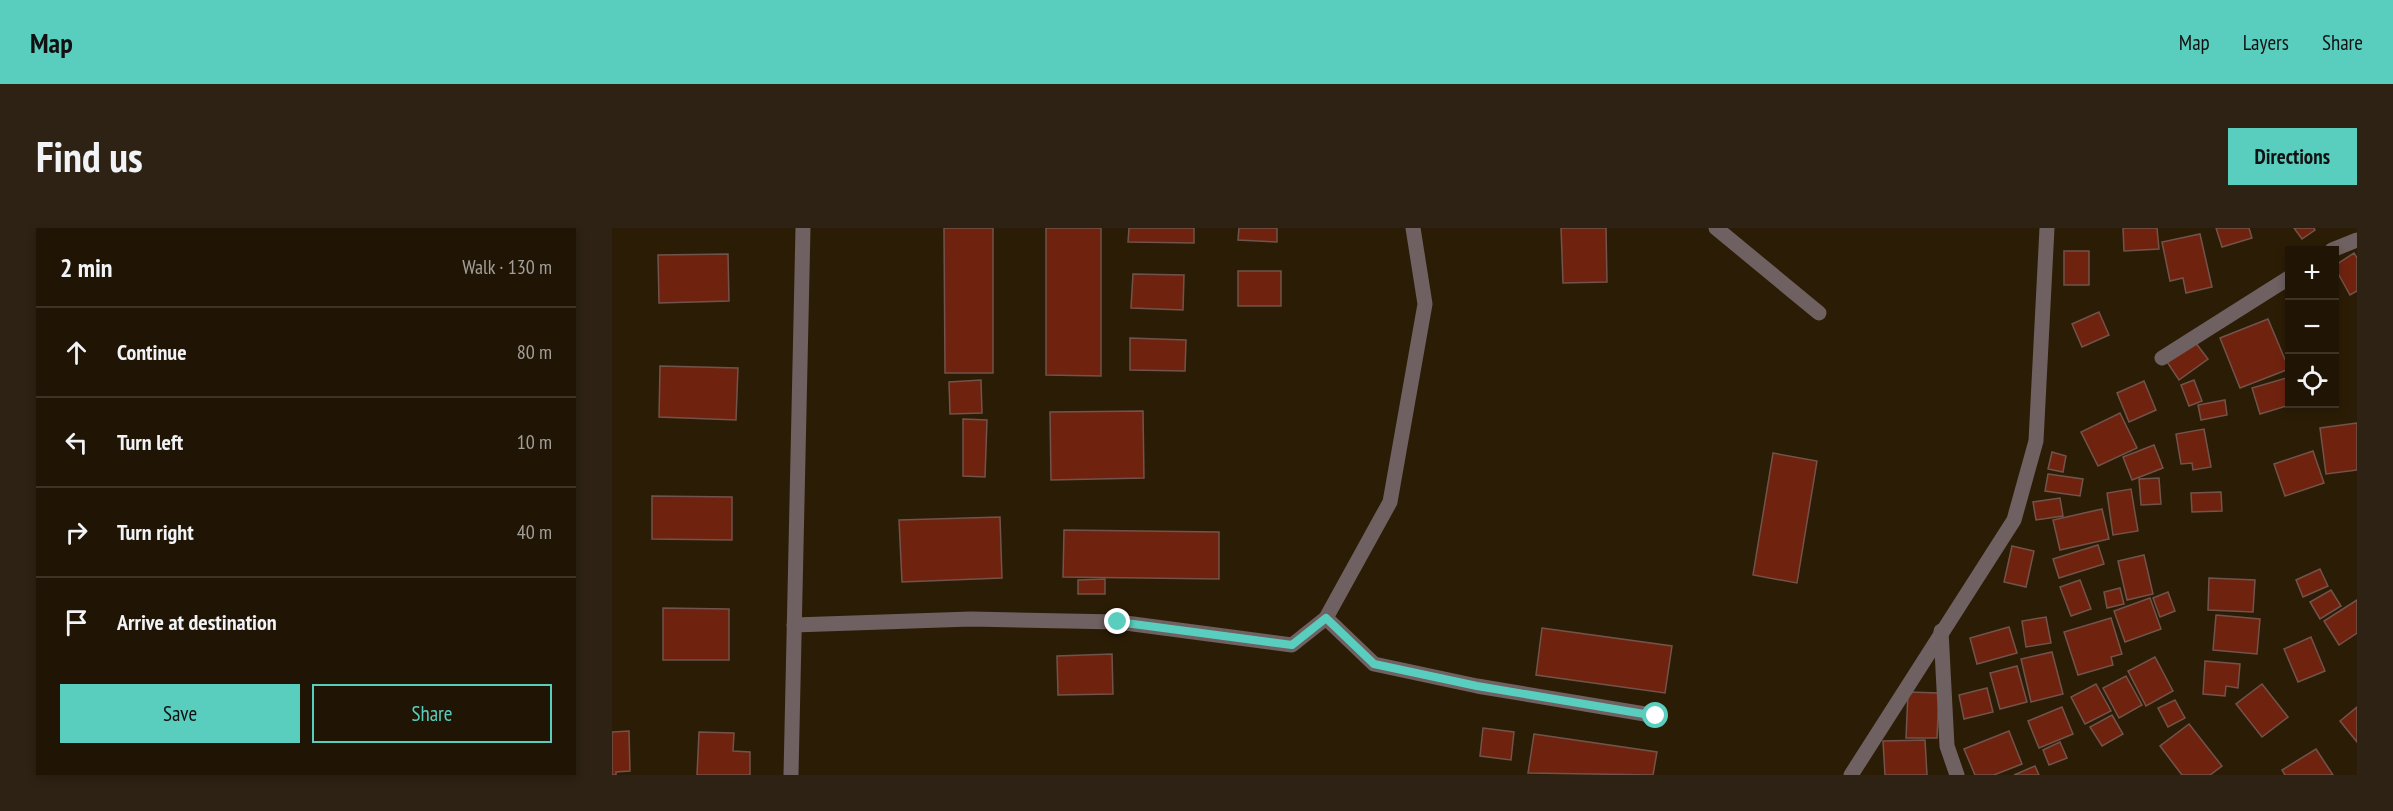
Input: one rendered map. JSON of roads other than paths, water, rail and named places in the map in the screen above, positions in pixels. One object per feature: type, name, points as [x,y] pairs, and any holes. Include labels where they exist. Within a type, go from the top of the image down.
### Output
[{"type":"street","points":[[791,775],[803,228]]},
{"type":"street","points":[[794,626],[971,619],[1118,622],[1292,645],[1326,618],[1390,502],[1425,304],[1413,228]]},
{"type":"street","points":[[1716,228],[1819,313]]},
{"type":"street","points":[[1851,775],[1941,630],[2014,520],[2036,441],[2047,228]]},
{"type":"street","points":[[2339,247],[2357,240]]},
{"type":"street","points":[[2162,358],[2285,281]]},
{"type":"street","points":[[1326,618],[1374,664],[1477,686],[1656,716]]},
{"type":"street","points":[[1941,630],[1947,746],[1957,775]]}]
